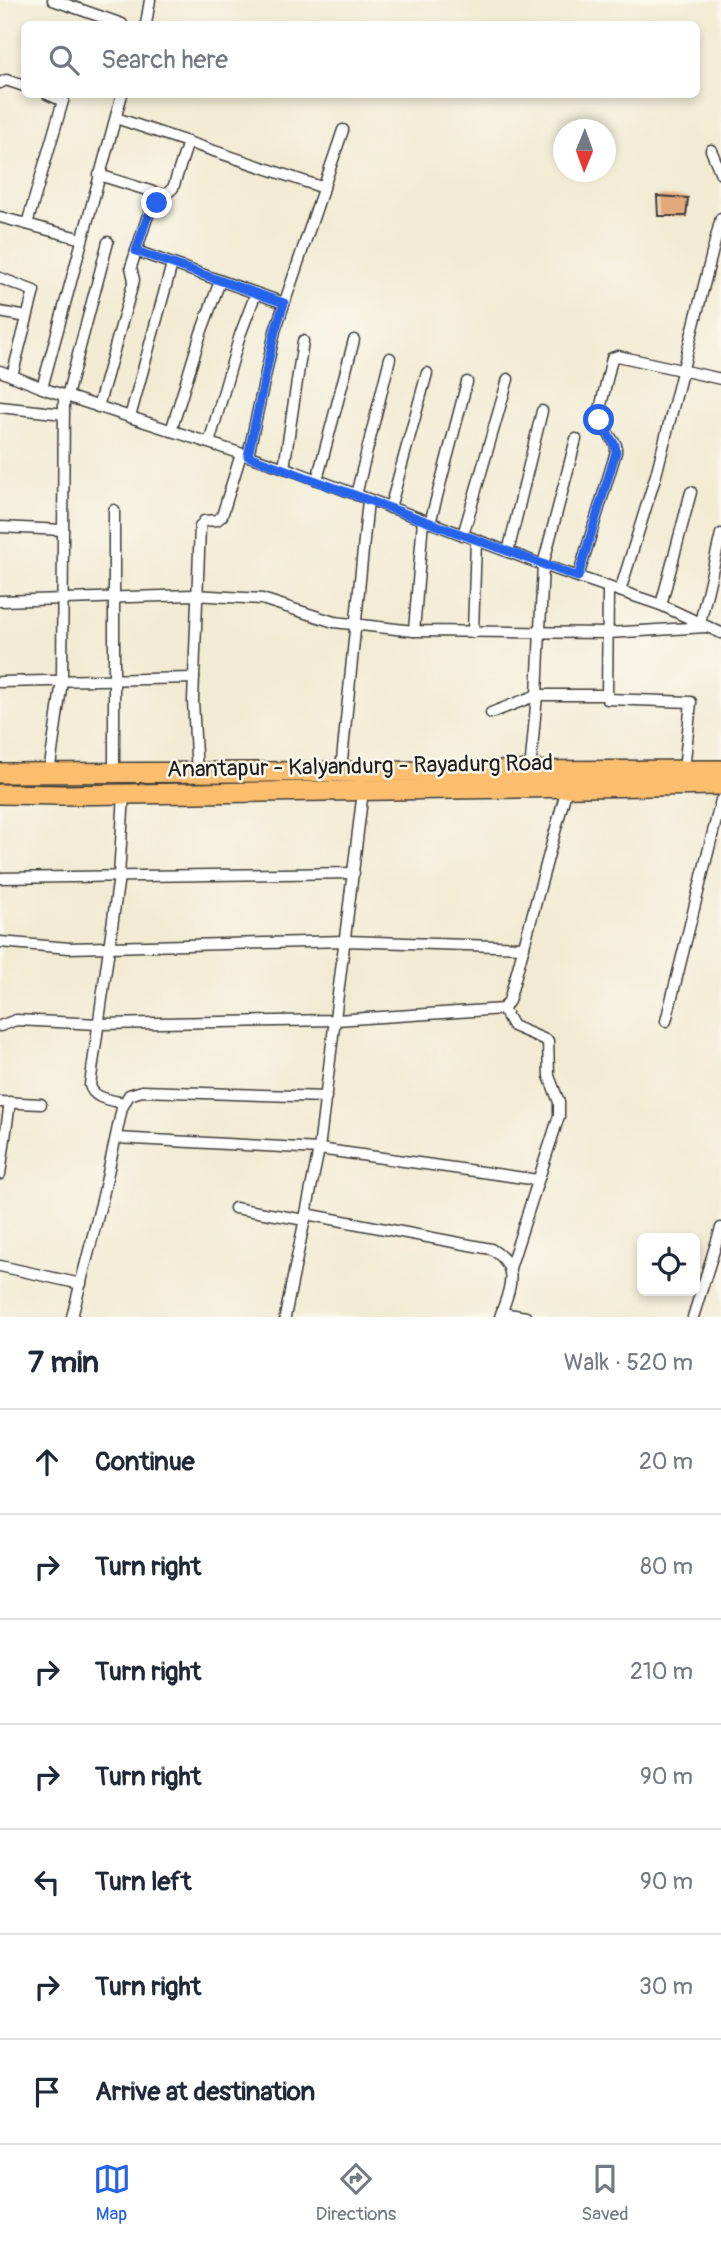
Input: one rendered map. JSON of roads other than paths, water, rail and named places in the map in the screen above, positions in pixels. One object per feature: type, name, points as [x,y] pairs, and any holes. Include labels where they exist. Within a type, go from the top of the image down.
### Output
[{"type":"highway","name":"Anantapur - Kalyandurg - Rayadurg Road","points":[[0,794],[363,791],[684,770],[721,770]]},
{"type":"highway","name":"Anantapur - Kalyandurg - Rayadurg Road","points":[[0,773],[530,771],[569,779],[721,785]]},
{"type":"street","points":[[53,0],[113,21]]},
{"type":"street","points":[[146,21],[150,0]]},
{"type":"street","points":[[0,83],[6,80],[21,85]]},
{"type":"street","points":[[27,224],[64,98]]},
{"type":"street","points":[[42,388],[121,98]]},
{"type":"street","points":[[116,118],[324,188]]},
{"type":"street","points":[[197,773],[192,701],[199,596],[200,527],[204,521],[217,520],[222,516],[244,455],[275,331],[343,130]]},
{"type":"street","points":[[98,407],[134,280],[131,271],[136,251],[150,211],[173,188],[188,142]]},
{"type":"street","points":[[711,150],[721,174]]},
{"type":"street","points":[[99,175],[166,197]]},
{"type":"street","points":[[0,216],[82,239]]},
{"type":"street","points":[[620,591],[656,475],[721,218]]},
{"type":"street","points":[[49,773],[62,681],[66,396],[108,242]]},
{"type":"street","points":[[136,251],[284,303]]},
{"type":"street","points":[[130,417],[172,264]]},
{"type":"street","points":[[0,278],[34,291],[12,376]]},
{"type":"street","points":[[171,431],[220,281]]},
{"type":"street","points":[[209,443],[240,335],[256,293]]},
{"type":"street","points":[[0,312],[27,317]]},
{"type":"street","points":[[317,480],[354,340]]},
{"type":"street","points":[[284,468],[303,341]]},
{"type":"street","points":[[578,577],[616,452],[615,445],[598,418],[611,360],[618,356],[721,379]]},
{"type":"street","points":[[356,495],[390,358]]},
{"type":"street","points":[[0,371],[42,388],[284,468],[543,565],[661,605],[721,633]]},
{"type":"street","points":[[390,508],[427,373]]},
{"type":"street","points":[[463,535],[508,379]]},
{"type":"street","points":[[414,631],[427,522],[467,383]]},
{"type":"street","points":[[0,407],[64,414]]},
{"type":"street","points":[[508,552],[542,411]]},
{"type":"street","points":[[530,771],[537,695],[543,565],[576,439]]},
{"type":"street","points":[[661,605],[691,492]]},
{"type":"street","points":[[341,770],[368,500]]},
{"type":"street","points":[[114,510],[114,774]]},
{"type":"street","points":[[0,527],[63,530]]},
{"type":"street","points":[[704,625],[721,534]]},
{"type":"street","points":[[472,632],[476,540]]},
{"type":"street","points":[[608,587],[607,699],[691,702],[684,770]]},
{"type":"street","points":[[0,601],[199,596],[262,599],[334,622],[414,631],[608,633],[704,625]]},
{"type":"street","points":[[0,682],[194,678]]},
{"type":"street","points":[[491,713],[537,695],[607,695]]},
{"type":"street","points":[[0,1026],[16,1020],[99,1024],[337,1020],[502,1009],[509,1000],[569,779]]},
{"type":"street","points":[[285,1317],[319,1149],[337,1020],[363,791]]},
{"type":"street","points":[[124,794],[120,876],[90,1090],[95,1095],[124,1103]]},
{"type":"street","points":[[666,1021],[721,800]]},
{"type":"street","points":[[0,878],[354,873]]},
{"type":"street","points":[[0,942],[69,948],[346,940],[524,947]]},
{"type":"street","points":[[502,1009],[509,1023],[548,1041],[549,1076],[560,1111],[510,1268],[511,1285],[501,1315],[526,1317]]},
{"type":"street","points":[[72,1317],[124,1103],[130,1095],[142,1091],[326,1097]]},
{"type":"street","points":[[0,1174],[5,1102],[41,1104]]},
{"type":"street","points":[[116,1138],[319,1149],[538,1180]]},
{"type":"street","points":[[235,1208],[305,1217],[491,1249],[500,1255],[510,1268]]},
{"type":"street","points":[[693,1317],[721,1228]]},
{"type":"street","points":[[0,1266],[81,1284]]}]
